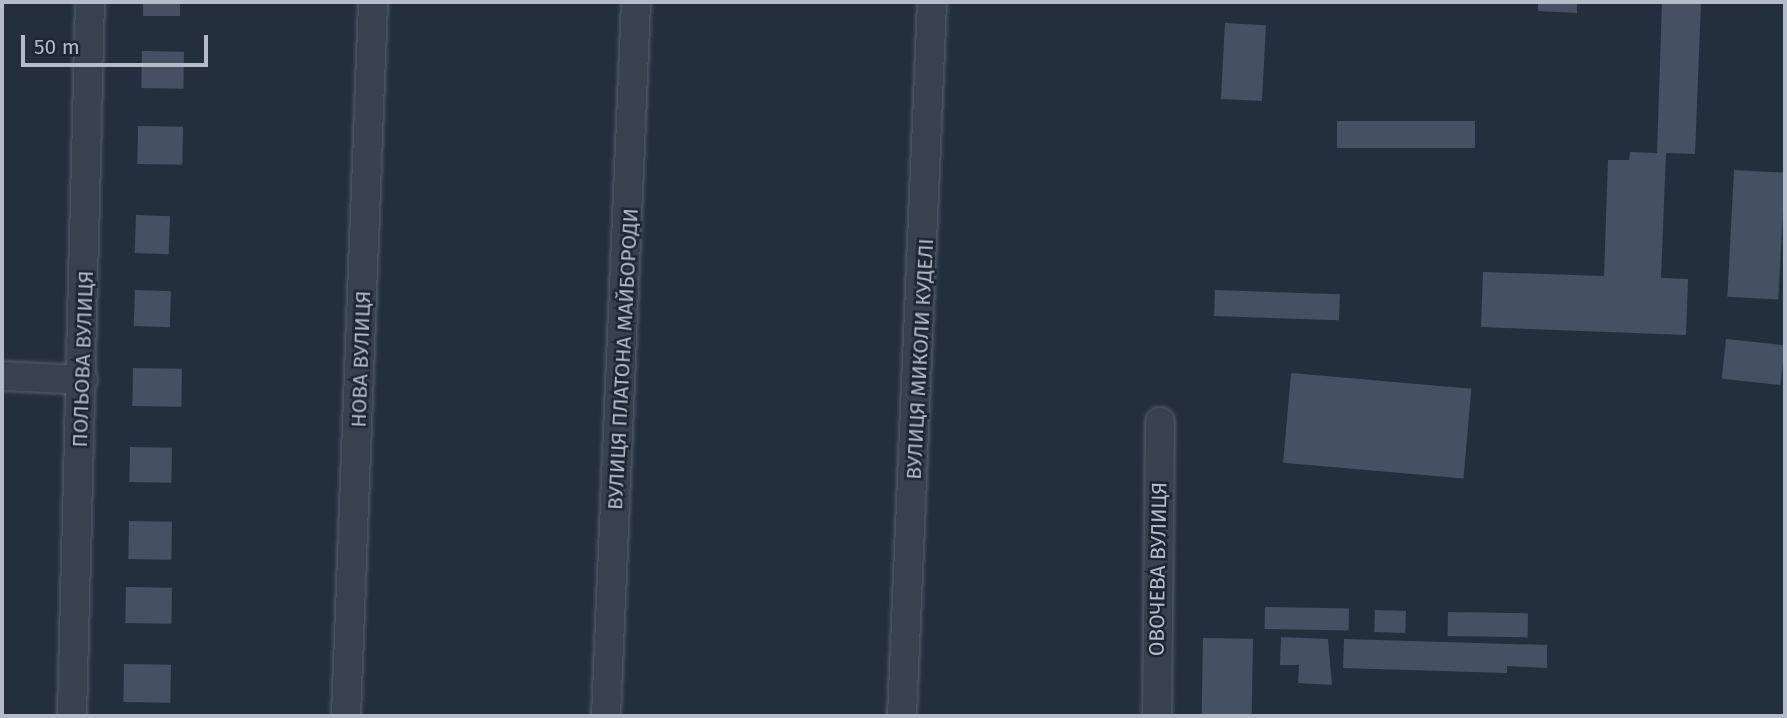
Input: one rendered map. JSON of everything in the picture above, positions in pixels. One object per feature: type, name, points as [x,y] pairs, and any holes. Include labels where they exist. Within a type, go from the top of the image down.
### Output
[{"type":"street","name":"ПОЛЬОВА ВУЛИЦЯ","points":[[72,716],[83,380],[90,2]]},
{"type":"street","name":"НОВА ВУЛИЦЯ","points":[[346,716],[373,2]]},
{"type":"street","name":"ВУЛИЦЯ ПЛАТОНА МАЙБОРОДИ","points":[[606,716],[636,2]]},
{"type":"street","name":"ВУЛИЦЯ МИКОЛИ КУДЕЛІ","points":[[902,716],[932,2]]},
{"type":"street","points":[[2,376],[83,380]]},
{"type":"street","name":"ОВОЧЕВА ВУЛИЦЯ","points":[[1157,716],[1160,422]]},
{"type":"building","points":[[143,2],[180,2],[180,16],[143,16]]},
{"type":"building","points":[[1538,2],[1577,2],[1577,13],[1538,11]]},
{"type":"building","points":[[1662,2],[1701,2],[1695,154],[1666,153],[1661,278],[1688,279],[1686,335],[1481,327],[1483,272],[1604,276],[1608,160],[1629,160],[1630,152],[1657,153]]},
{"type":"building","points":[[1225,23],[1266,25],[1262,101],[1221,99]]},
{"type":"building","points":[[142,51],[184,52],[183,89],[141,88]]},
{"type":"building","points":[[1337,121],[1475,121],[1475,148],[1337,148]]},
{"type":"building","points":[[138,126],[183,127],[182,165],[137,164]]},
{"type":"building","points":[[1734,170],[1785,173],[1778,299],[1727,297]]},
{"type":"building","points":[[136,215],[170,216],[169,254],[135,253]]},
{"type":"building","points":[[135,290],[171,291],[170,327],[134,326]]},
{"type":"building","points":[[1215,290],[1340,294],[1339,320],[1214,316]]},
{"type":"building","points":[[1726,339],[1785,345],[1780,385],[1722,379]]},
{"type":"building","points":[[133,368],[182,369],[181,407],[132,406]]},
{"type":"building","points":[[1291,373],[1471,389],[1463,478],[1283,463]]},
{"type":"building","points":[[130,447],[172,448],[171,483],[129,482]]},
{"type":"building","points":[[129,521],[172,522],[171,560],[128,559]]},
{"type":"building","points":[[126,587],[172,588],[171,624],[125,623]]},
{"type":"building","points":[[1265,607],[1349,608],[1349,630],[1265,629]]},
{"type":"building","points":[[1375,610],[1406,611],[1405,633],[1374,632]]},
{"type":"building","points":[[1448,612],[1528,613],[1528,637],[1448,636]]},
{"type":"building","points":[[1281,637],[1328,639],[1332,685],[1298,683],[1299,665],[1280,665]]},
{"type":"building","points":[[1203,638],[1253,639],[1252,716],[1202,716]]},
{"type":"building","points":[[1344,639],[1547,645],[1547,668],[1507,666],[1507,673],[1343,668]]},
{"type":"building","points":[[124,664],[171,665],[170,703],[123,702]]}]
